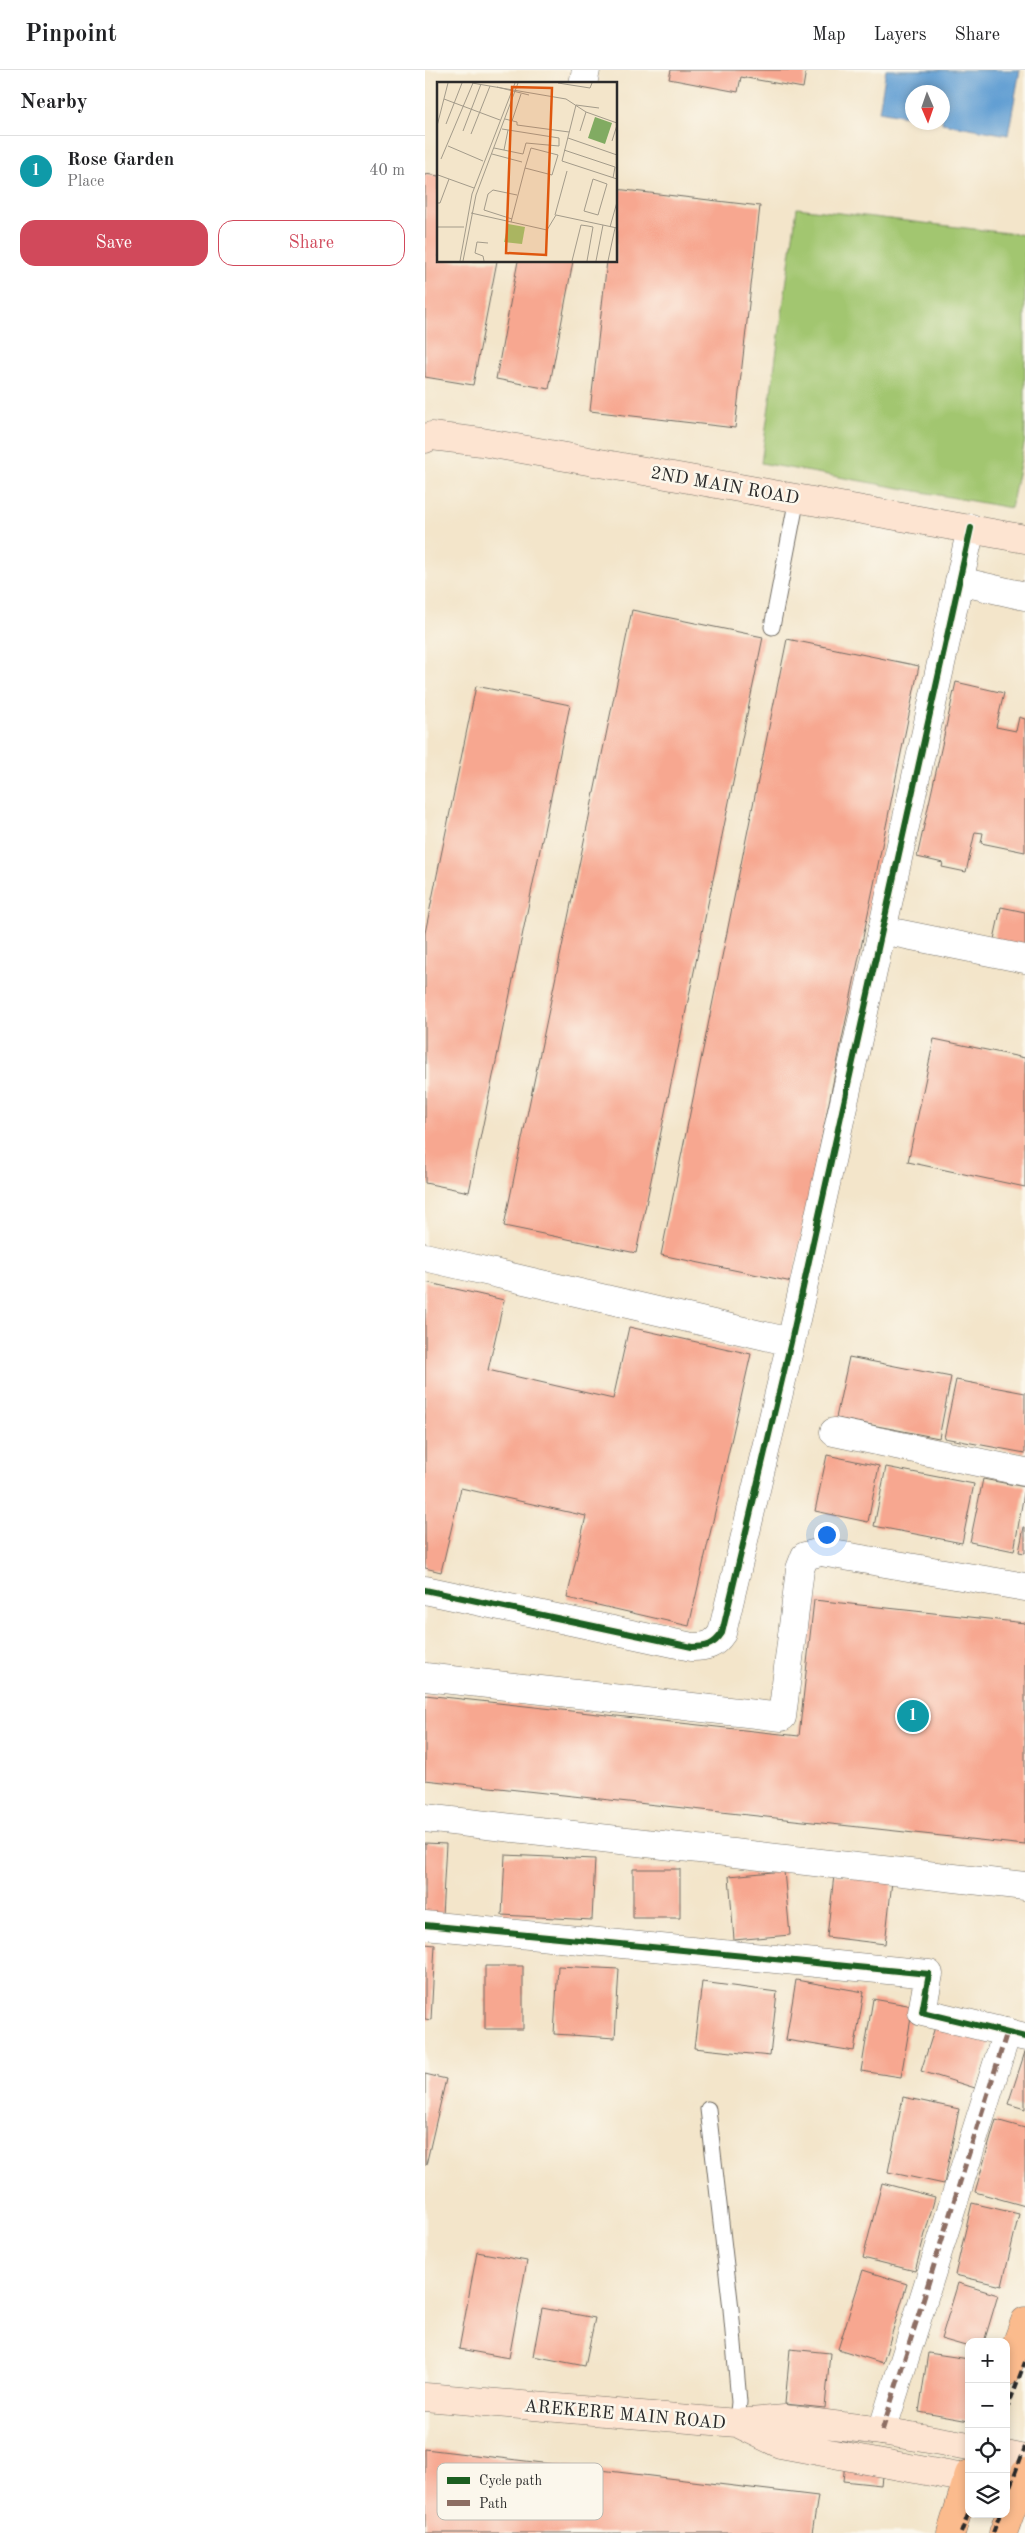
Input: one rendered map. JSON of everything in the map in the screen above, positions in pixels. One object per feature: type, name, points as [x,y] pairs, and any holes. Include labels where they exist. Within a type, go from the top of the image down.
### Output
[{"type":"main road","points":[[1010,2361],[1025,2321]]},
{"type":"main road","points":[[951,2533],[965,2487]]},
{"type":"main road","points":[[1003,2533],[1018,2488]]},
{"type":"street","name":"2ND MAIN ROAD","points":[[425,440],[431,436],[482,442],[1025,539]]},
{"type":"street","points":[[425,1590],[692,1647],[705,1647],[715,1643],[722,1633],[791,1342],[971,528]]},
{"type":"street","points":[[959,581],[1025,596]]},
{"type":"street","points":[[882,930],[1025,959]]},
{"type":"street","points":[[425,1258],[791,1342]]},
{"type":"street","points":[[834,1432],[1025,1472]]},
{"type":"street","points":[[425,1677],[782,1717],[800,1569],[805,1556],[821,1552],[1025,1587]]},
{"type":"street","points":[[425,1818],[1025,1886]]},
{"type":"street","points":[[425,1925],[929,1974],[922,2012],[1016,2035],[882,2431]]},
{"type":"street","name":"AREKERE MAIN ROAD","points":[[425,2397],[737,2423],[780,2444],[965,2476]]},
{"type":"street","points":[[737,2423],[785,2419],[882,2431],[965,2445]]},
{"type":"street","points":[[1010,2456],[1025,2460]]},
{"type":"lane","points":[[772,627],[797,498]]},
{"type":"lane","points":[[708,2109],[731,2309],[739,2402],[737,2423]]},
{"type":"green space","points":[[797,208],[1025,235],[1025,440],[1011,508],[761,463]]},
{"type":"water","points":[[886,70],[1020,70],[1008,135],[950,124],[950,85],[905,85],[905,116],[879,111]]},
{"type":"building","points":[[671,70],[806,70],[803,88],[741,77],[738,92],[669,79]]},
{"type":"building","points":[[425,174],[437,176],[437,262],[497,262],[473,385],[425,377]]},
{"type":"building","points":[[617,189],[760,206],[735,428],[590,411],[607,262],[617,262]]},
{"type":"building","points":[[518,262],[573,262],[549,389],[496,379]]},
{"type":"building","points":[[632,610],[763,637],[636,1253],[504,1226]]},
{"type":"building","points":[[787,639],[919,666],[792,1282],[661,1255]]},
{"type":"building","points":[[956,682],[1004,693],[996,727],[1016,731],[1019,717],[1025,719],[1025,852],[981,843],[983,833],[975,832],[966,872],[942,867],[943,863],[917,857]]},
{"type":"building","points":[[476,686],[570,705],[469,1192],[425,1183],[425,933]]},
{"type":"building","points":[[1001,907],[1025,912],[1025,950],[993,944]]},
{"type":"building","points":[[934,1039],[1025,1058],[1025,1187],[908,1162]]},
{"type":"building","points":[[425,1282],[504,1300],[488,1370],[613,1399],[629,1327],[751,1354],[689,1626],[567,1598],[586,1516],[461,1488],[441,1572],[425,1568]]},
{"type":"building","points":[[849,1357],[951,1377],[939,1438],[836,1418]]},
{"type":"building","points":[[956,1380],[1025,1393],[1025,1453],[944,1438]]},
{"type":"building","points":[[827,1455],[879,1466],[868,1522],[815,1511]]},
{"type":"building","points":[[886,1467],[974,1484],[962,1543],[874,1526]]},
{"type":"building","points":[[983,1479],[1025,1487],[1014,1551],[970,1542]]},
{"type":"building","points":[[1025,1527],[1025,1553],[1019,1552]]},
{"type":"building","points":[[814,1600],[1025,1623],[1025,1845],[425,1780],[425,1695],[799,1736]]},
{"type":"building","points":[[425,1843],[446,1844],[442,1916],[425,1915]]},
{"type":"building","points":[[505,1855],[595,1859],[592,1920],[502,1915]]},
{"type":"building","points":[[633,1869],[680,1869],[680,1918],[633,1918]]},
{"type":"building","points":[[784,1871],[790,1935],[734,1940],[729,1876]]},
{"type":"building","points":[[834,1875],[892,1881],[885,1944],[827,1937]]},
{"type":"building","points":[[425,1944],[435,1945],[431,2020],[425,2019]]},
{"type":"building","points":[[485,1966],[523,1966],[523,2029],[485,2029]]},
{"type":"building","points":[[558,1966],[619,1969],[615,2038],[554,2034]]},
{"type":"building","points":[[796,1980],[864,1992],[854,2051],[786,2040]]},
{"type":"building","points":[[702,1982],[777,1992],[770,2056],[694,2048]]},
{"type":"building","points":[[873,1999],[913,2006],[901,2077],[861,2071]]},
{"type":"building","points":[[936,2024],[990,2041],[975,2088],[921,2071]]},
{"type":"building","points":[[1025,2052],[1025,2109],[1008,2104]]},
{"type":"building","points":[[425,2074],[446,2079],[426,2165],[425,2165]]},
{"type":"building","points":[[903,2097],[959,2109],[944,2184],[888,2172]]},
{"type":"building","points":[[996,2120],[1025,2128],[1025,2206],[975,2192]]},
{"type":"building","points":[[882,2183],[935,2197],[915,2271],[863,2258]]},
{"type":"building","points":[[972,2203],[1019,2214],[1002,2286],[955,2275]]},
{"type":"building","points":[[477,2252],[527,2261],[509,2358],[459,2349]]},
{"type":"building","points":[[863,2270],[907,2284],[883,2363],[838,2349]]},
{"type":"building","points":[[958,2283],[998,2295],[985,2338],[965,2338],[965,2346],[941,2339]]},
{"type":"building","points":[[542,2308],[595,2318],[585,2366],[533,2356]]},
{"type":"building","points":[[790,2349],[830,2353],[825,2408],[785,2404]]},
{"type":"building","points":[[928,2353],[965,2358],[965,2420],[919,2412]]},
{"type":"building","points":[[425,2449],[542,2463],[437,2463],[437,2520],[603,2520],[603,2470],[818,2496],[812,2533],[425,2533]]},
{"type":"building","points":[[845,2463],[883,2467],[881,2485],[843,2481]]},
{"type":"railway","points":[[1010,2401],[1025,2362]]},
{"type":"railway","points":[[1010,2486],[1025,2447]]},
{"type":"railway","points":[[961,2533],[967,2518]]},
{"type":"railway","points":[[993,2533],[999,2518]]},
{"type":"marked path","points":[[882,2431],[1007,2032]]},
{"type":"cycle path","points":[[425,1590],[692,1647],[710,1644],[722,1633],[791,1342],[971,528]]},
{"type":"cycle path","points":[[425,1925],[929,1974],[922,2012],[1025,2037]]},
{"type":"place","name":"Rose Garden","points":[[913,1716]]}]
